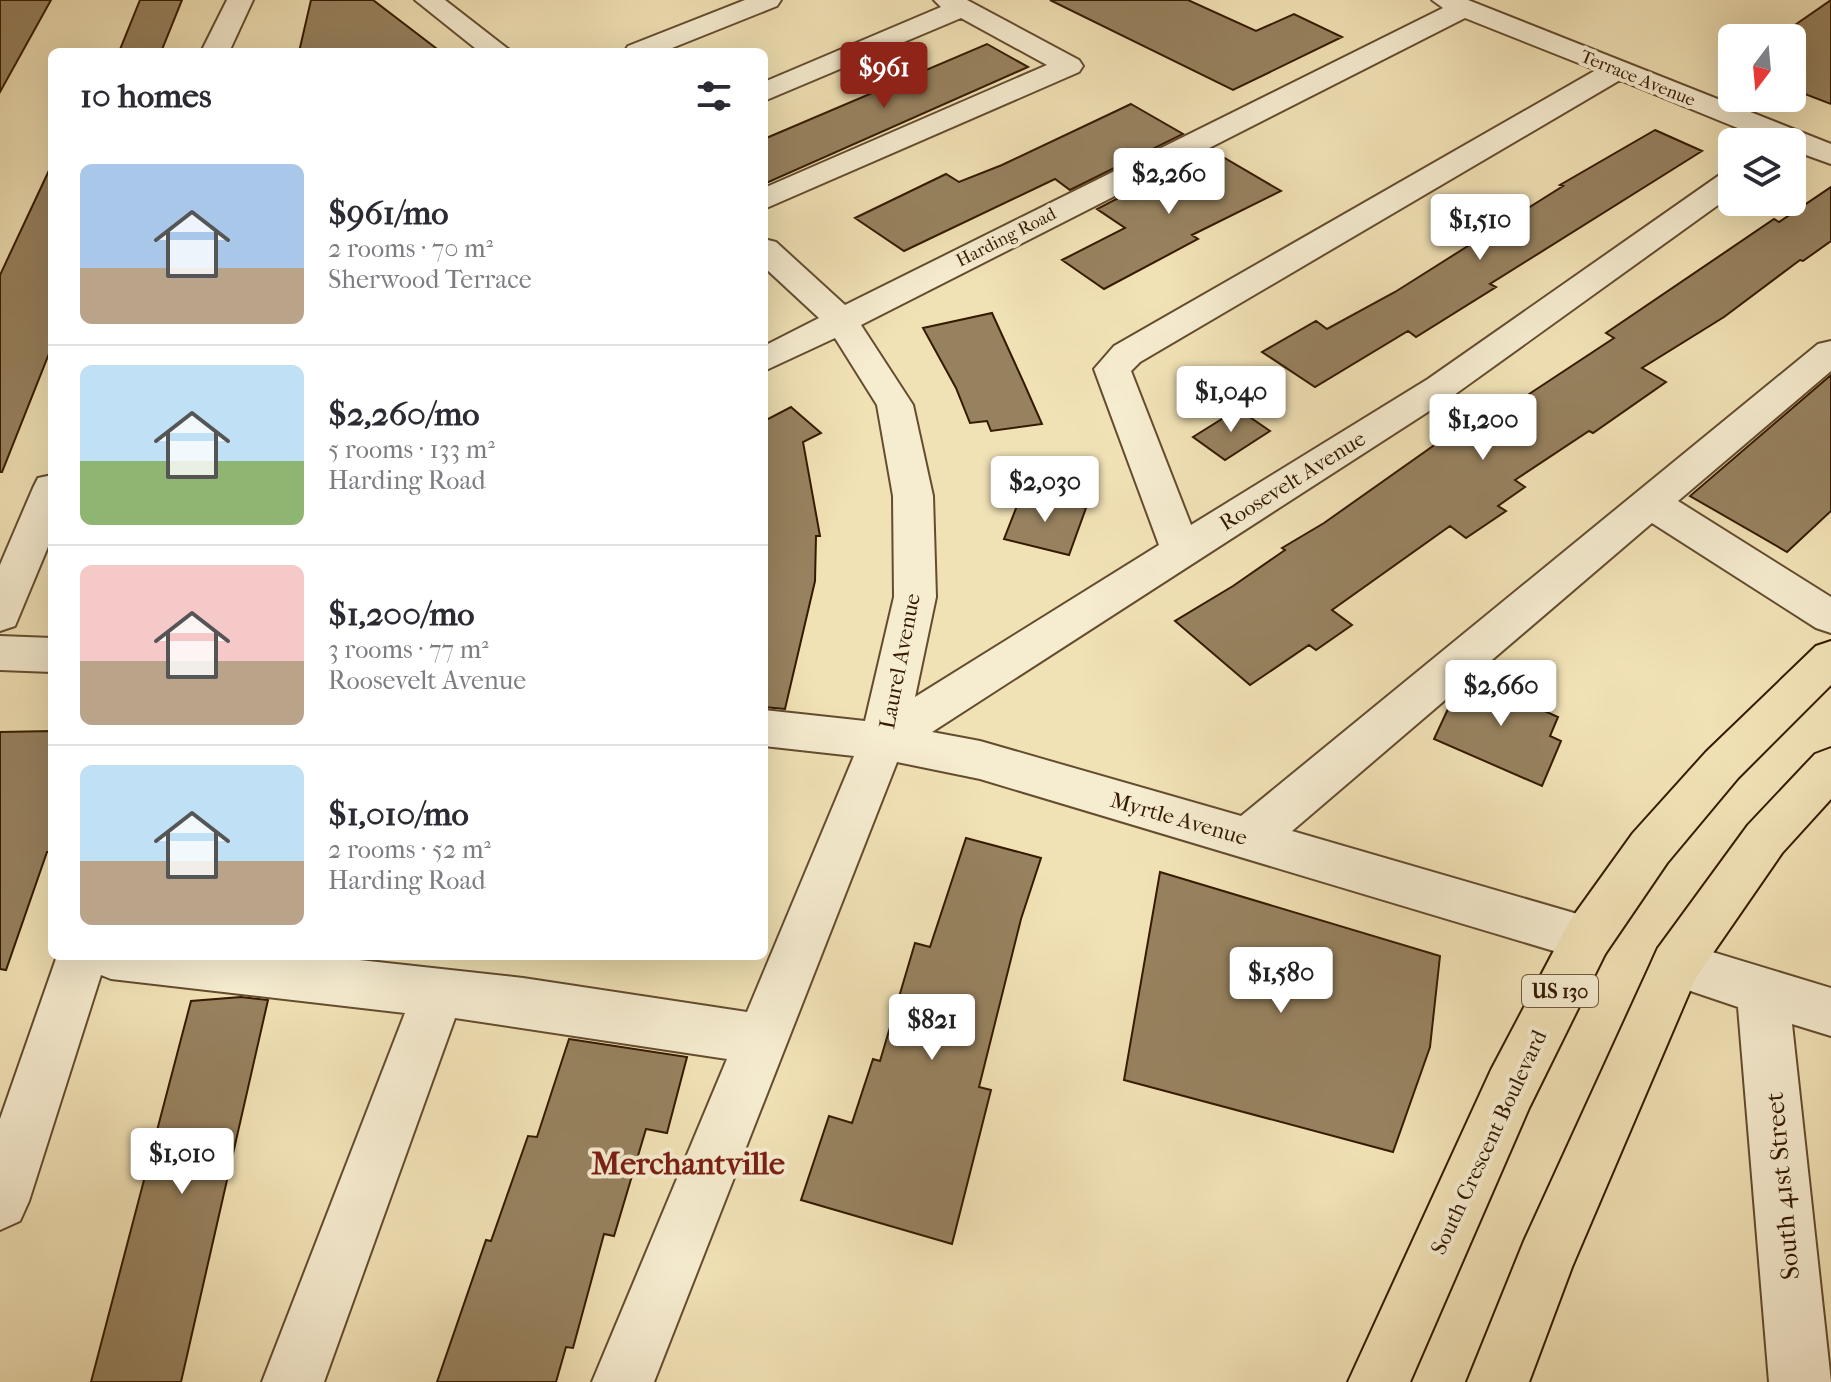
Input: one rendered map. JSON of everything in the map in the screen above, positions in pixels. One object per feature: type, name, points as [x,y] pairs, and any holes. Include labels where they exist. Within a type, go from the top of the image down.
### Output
[{"type":"highway","name":"South Crescent Boulevard","points":[[1379,1382],[1510,1089],[1587,938],[1650,848],[1722,765],[1831,658]]},
{"type":"highway","points":[[1498,1382],[1545,1262],[1676,964],[1765,839],[1831,767]]},
{"type":"street","points":[[217,48],[240,0]]},
{"type":"street","points":[[428,0],[493,48]]},
{"type":"street","points":[[648,48],[768,0]]},
{"type":"street","points":[[768,90],[954,4],[1069,66],[768,198]]},
{"type":"street","name":"Terrace Avenue","points":[[1454,4],[1758,128]]},
{"type":"street","name":"Harding Road","points":[[768,358],[1454,4]]},
{"type":"street","points":[[1181,550],[1112,369],[1127,354],[1617,70]]},
{"type":"street","name":"Terrace Avenue","points":[[1806,147],[1831,155]]},
{"type":"street","name":"Roosevelt Avenue","points":[[883,741],[1441,387],[1718,191]]},
{"type":"street","name":"Laurel Avenue","points":[[623,1382],[883,741],[915,597],[913,496],[895,405],[841,320],[768,253]]},
{"type":"street","points":[[1248,839],[1831,352]]},
{"type":"street","points":[[0,615],[48,498]]},
{"type":"street","points":[[1649,502],[1831,617]]},
{"type":"street","points":[[0,653],[48,655]]},
{"type":"street","name":"Myrtle Avenue","points":[[768,728],[883,741],[980,760],[1587,938]]},
{"type":"street","points":[[0,1201],[81,960]]},
{"type":"street","points":[[147,960],[523,1002],[762,1039]]},
{"type":"street","points":[[1676,964],[1831,1012]]},
{"type":"street","name":"South 41st Street","points":[[1763,991],[1812,1315],[1800,1382]]},
{"type":"street","points":[[293,1382],[439,992]]},
{"type":"building","points":[[0,0],[51,0],[0,92]]},
{"type":"building","points":[[140,0],[182,0],[163,48],[121,48]]},
{"type":"building","points":[[311,0],[373,0],[436,48],[300,48]]},
{"type":"building","points":[[1050,0],[1188,0],[1256,31],[1294,14],[1342,37],[1233,90]]},
{"type":"building","points":[[1831,0],[1831,104],[1806,94],[1806,24],[1796,24]]},
{"type":"building","points":[[987,44],[1028,67],[768,182],[768,137]]},
{"type":"building","points":[[1131,104],[1183,134],[1070,190],[1055,179],[904,251],[855,218],[946,174],[959,182],[1002,165]]},
{"type":"building","points":[[1655,130],[1702,151],[1490,284],[1496,287],[1416,337],[1408,331],[1315,387],[1262,352],[1316,321],[1327,329],[1395,292],[1563,186],[1560,185]]},
{"type":"building","points":[[1211,150],[1281,191],[1192,235],[1198,239],[1104,289],[1062,260],[1125,228],[1097,209]]},
{"type":"building","points":[[48,173],[48,356],[2,472],[0,472],[0,275]]},
{"type":"building","points":[[1831,187],[1831,241],[1803,261],[1800,260],[1724,317],[1642,368],[1666,382],[1593,433],[1589,431],[1515,480],[1525,487],[1498,506],[1506,511],[1466,538],[1450,526],[1332,610],[1352,625],[1316,650],[1309,645],[1250,685],[1175,621],[1233,586],[1285,550],[1282,548],[1324,523],[1460,427],[1470,433],[1614,338],[1606,333],[1774,219],[1779,222],[1788,216],[1806,216],[1806,204]]},
{"type":"building","points":[[992,313],[1042,424],[991,431],[987,421],[970,423],[956,388],[923,328]]},
{"type":"building","points":[[1831,375],[1831,511],[1787,552],[1690,496]]},
{"type":"building","points":[[791,407],[821,433],[803,442],[820,536],[816,536],[815,581],[785,709],[768,707],[768,419]]},
{"type":"building","points":[[1238,409],[1270,431],[1225,460],[1193,437]]},
{"type":"building","points":[[1022,493],[1086,508],[1069,555],[1004,539]]},
{"type":"building","points":[[1483,672],[1536,694],[1531,705],[1558,717],[1550,736],[1561,741],[1542,786],[1434,739],[1454,696]]},
{"type":"building","points":[[48,731],[48,852],[6,970],[0,969],[0,732]]},
{"type":"building","points":[[966,838],[1041,858],[1021,919],[979,1087],[991,1090],[952,1244],[801,1200],[829,1116],[852,1123],[873,1059],[880,1061],[915,943],[930,947]]},
{"type":"building","points":[[1160,872],[1440,956],[1430,1047],[1393,1152],[1124,1080]]},
{"type":"building","points":[[241,997],[268,1000],[181,1382],[91,1382],[191,1001]]},
{"type":"building","points":[[569,1039],[687,1057],[667,1133],[646,1129],[614,1236],[604,1234],[573,1348],[566,1347],[556,1382],[437,1382],[486,1240],[491,1241],[528,1136],[537,1137]]},
{"type":"district","name":"Merchantville","points":[[688,1163]]}]
